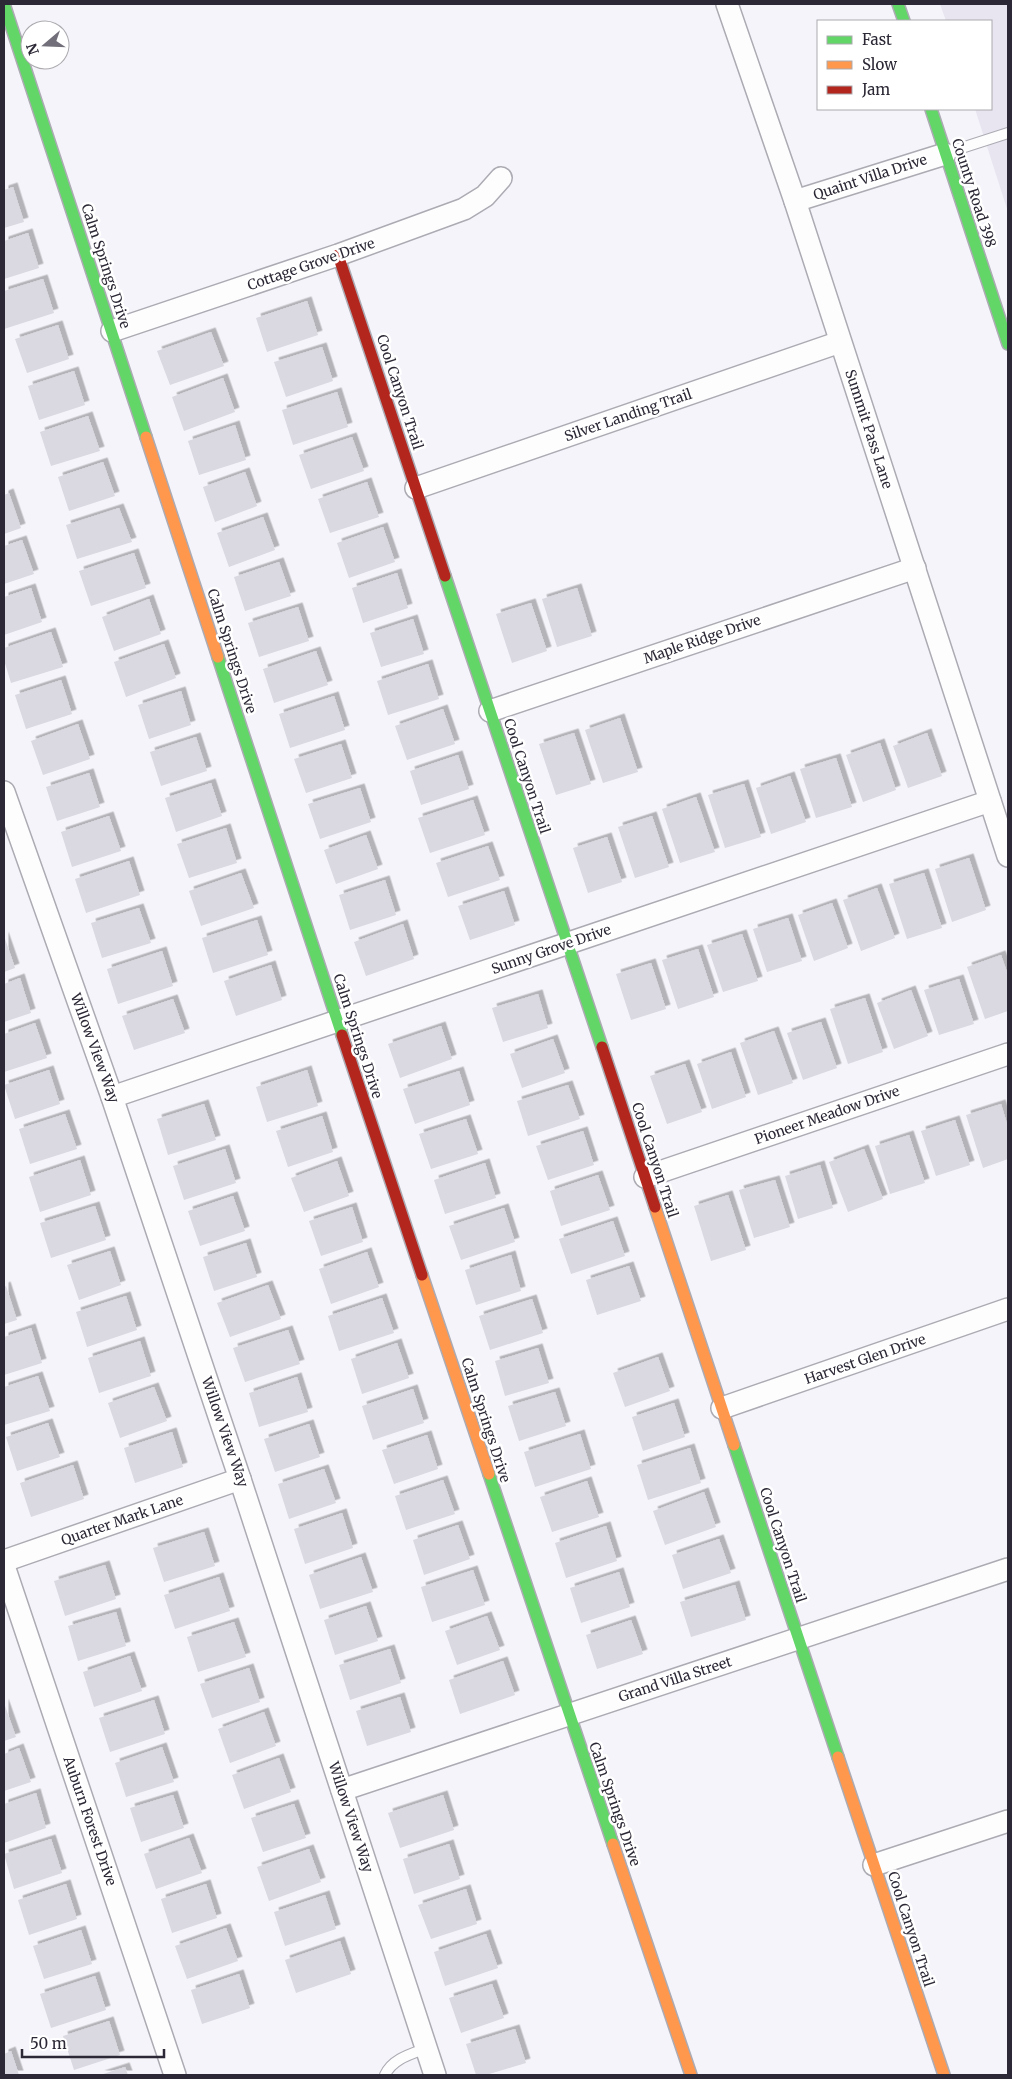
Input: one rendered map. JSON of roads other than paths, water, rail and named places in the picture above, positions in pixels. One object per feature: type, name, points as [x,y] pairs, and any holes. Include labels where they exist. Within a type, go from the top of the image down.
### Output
[{"type":"street","name":"Calm Springs Drive","points":[[4,4],[9,41],[112,331],[337,1021],[568,1714],[691,2075]]},
{"type":"street","name":"Summit Pass Lane","points":[[727,4],[795,201],[1008,856]]},
{"type":"street","points":[[898,4],[904,20]]},
{"type":"street","name":"County Road 398","points":[[931,110],[1008,344]]},
{"type":"street","name":"Quaint Villa Drive","points":[[795,201],[945,154]]},
{"type":"street","name":"Cottage Grove Drive","points":[[112,331],[338,255],[464,209],[485,196],[501,178]]},
{"type":"street","name":"Cool Canyon Trail","points":[[338,255],[944,2075]]},
{"type":"street","name":"Silver Landing Trail","points":[[416,488],[840,342]]},
{"type":"street","name":"Maple Ridge Drive","points":[[490,711],[915,568]]},
{"type":"street","name":"Willow View Way","points":[[4,796],[112,1097],[436,2075]]},
{"type":"street","name":"Sunny Grove Drive","points":[[112,1097],[990,800]]},
{"type":"street","name":"Pioneer Meadow Drive","points":[[645,1177],[1008,1054]]},
{"type":"street","name":"Harvest Glen Drive","points":[[722,1408],[1008,1309]]},
{"type":"street","name":"Quarter Mark Lane","points":[[4,1561],[240,1479]]},
{"type":"street","name":"Auburn Forest Drive","points":[[4,1566],[175,2075]]},
{"type":"street","name":"Grand Villa Street","points":[[342,1790],[1008,1569]]},
{"type":"street","points":[[874,1865],[1008,1821]]},
{"type":"lane","points":[[945,154],[1008,133]]},
{"type":"lane","points":[[385,2075],[388,2068],[398,2060],[427,2048]]}]
